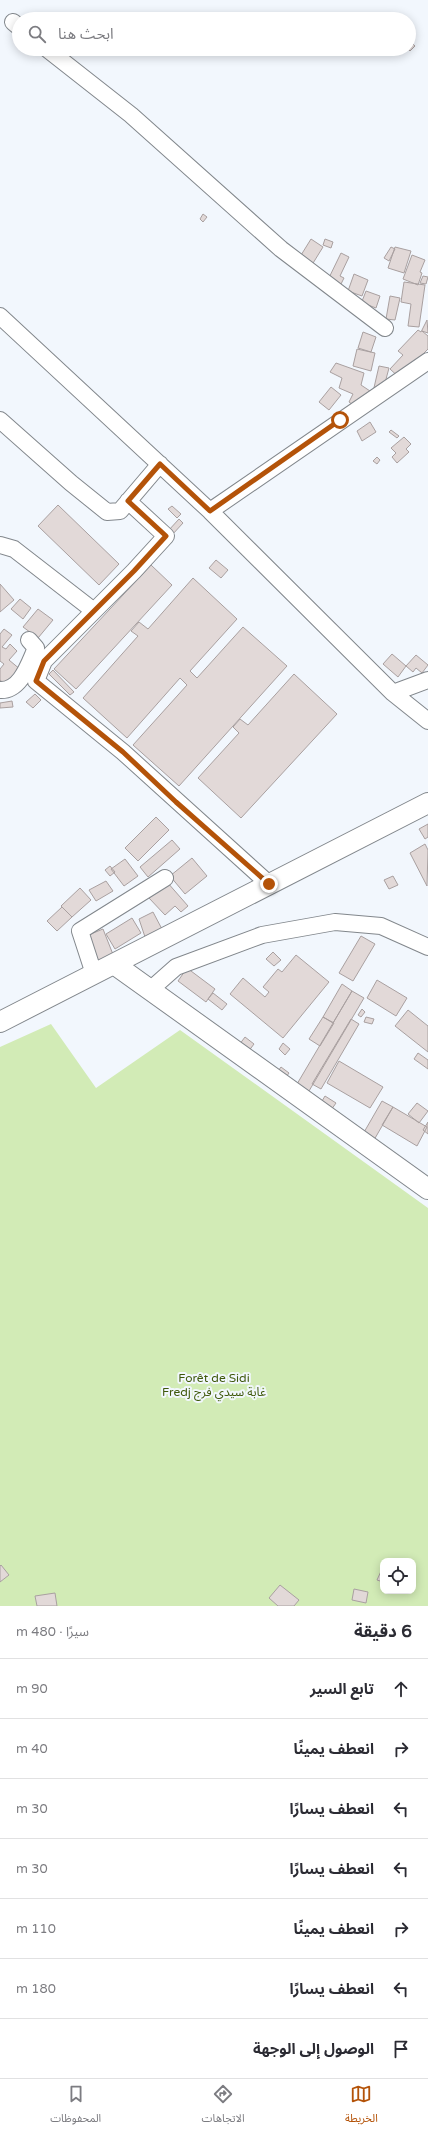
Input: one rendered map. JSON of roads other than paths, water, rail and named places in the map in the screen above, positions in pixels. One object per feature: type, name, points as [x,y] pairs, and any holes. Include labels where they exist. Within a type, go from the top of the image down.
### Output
[{"type":"main road","points":[[0,1022],[428,803]]},
{"type":"main road","points":[[114,964],[428,1189]]},
{"type":"street","points":[[56,56],[131,114],[282,249],[385,328]]},
{"type":"street","points":[[0,316],[210,511],[393,693],[428,721]]},
{"type":"street","points":[[210,511],[428,361]]},
{"type":"street","points":[[0,420],[64,478],[107,512],[120,511],[160,464]]},
{"type":"street","points":[[128,501],[166,536],[44,661],[36,681],[123,752],[176,802],[269,884]]},
{"type":"street","points":[[0,545],[14,549],[94,611]]},
{"type":"street","points":[[0,690],[14,686],[24,674],[36,648],[29,640]]},
{"type":"street","points":[[393,693],[428,680]]},
{"type":"street","points":[[94,974],[80,931],[165,878]]},
{"type":"street","points":[[150,990],[176,967],[262,935],[334,922],[381,926],[428,947]]},
{"type":"park label","name":"Forêt de Sidi Fredj غابة سيدي فرج","points":[[214,1385]]}]
